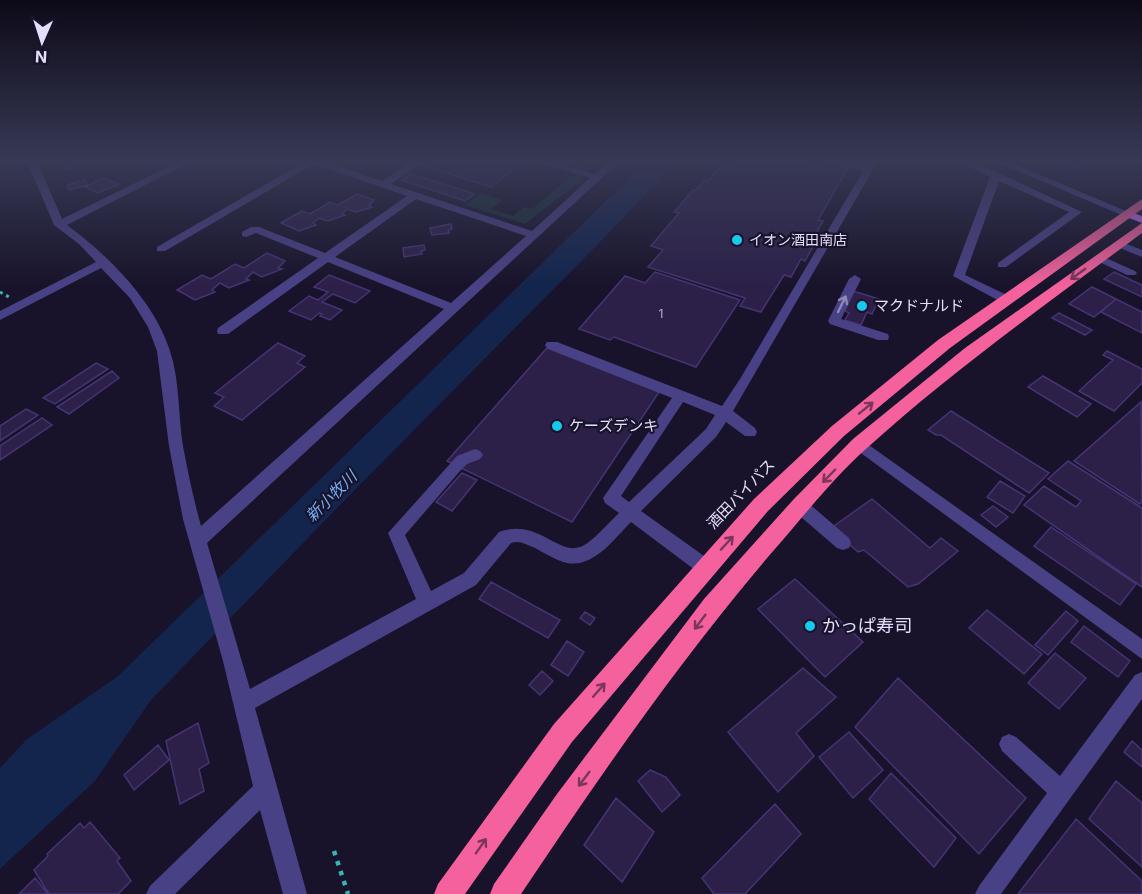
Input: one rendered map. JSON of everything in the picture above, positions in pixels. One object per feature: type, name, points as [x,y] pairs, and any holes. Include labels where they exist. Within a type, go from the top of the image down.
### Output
[{"type":"highway","points":[[504,894],[566,803],[712,606],[800,506],[859,444],[971,352],[1119,244],[1138,216]]},
{"type":"highway","name":"酒田バイパス","points":[[448,894],[563,733],[705,567],[761,506],[838,431],[944,344],[1007,300],[1138,216]]},
{"type":"street","points":[[50,203],[59,225],[83,242],[140,303],[164,351],[182,480],[197,542],[233,661],[295,894]]},
{"type":"street","points":[[59,225],[104,203]]},
{"type":"street","points":[[161,249],[241,203]]},
{"type":"street","points":[[223,331],[405,203]]},
{"type":"street","points":[[439,203],[534,235]]},
{"type":"street","points":[[197,542],[569,203]]},
{"type":"street","points":[[243,703],[475,575],[505,537],[515,534],[526,536],[566,555],[579,556],[591,550],[711,433],[750,374],[848,203]]},
{"type":"street","points":[[986,203],[959,276],[1007,300]]},
{"type":"street","points":[[1002,266],[1077,212],[1057,203]]},
{"type":"street","points":[[1104,203],[1138,216]]},
{"type":"street","points":[[246,234],[255,229],[453,308]]},
{"type":"street","points":[[1119,244],[1142,254]]},
{"type":"street","points":[[1099,258],[1130,274],[1142,264]]},
{"type":"street","points":[[0,316],[102,263]]},
{"type":"street","points":[[855,279],[834,321],[883,337]]},
{"type":"street","points":[[552,345],[724,413],[750,432]]},
{"type":"street","points":[[680,396],[611,498],[705,567]]},
{"type":"street","points":[[859,444],[1142,650]]},
{"type":"street","points":[[427,603],[396,533],[462,460],[475,455]]},
{"type":"street","points":[[800,506],[843,543]]},
{"type":"street","points":[[987,894],[1142,682]]},
{"type":"street","points":[[1009,744],[1062,792]]},
{"type":"street","points":[[158,894],[266,790]]},
{"type":"path","points":[[334,851],[348,894]]},
{"type":"green space","points":[[469,203],[499,203],[491,209],[513,216],[524,207],[532,209],[539,203],[552,203],[525,224],[466,205]]},
{"type":"water","name":"新小牧川","points":[[604,203],[637,203],[151,700],[95,781],[0,869],[0,768],[27,739],[117,677]]},
{"type":"building","points":[[329,203],[338,205],[342,203],[371,203],[369,205],[372,207],[356,212],[347,209],[342,214],[345,215],[328,221],[319,218],[313,223],[316,225],[299,231],[281,223],[302,211],[310,214]]},
{"type":"building","name":"イオン酒田南店","points":[[682,203],[828,203],[818,220],[823,221],[816,233],[820,234],[805,261],[801,259],[791,277],[784,275],[761,312],[740,306],[745,298],[648,267],[663,250],[651,246],[679,213],[674,212]]},
{"type":"building","points":[[451,224],[452,229],[448,230],[449,233],[432,235],[430,228]]},
{"type":"building","points":[[424,245],[425,250],[421,251],[422,254],[404,257],[403,248]]},
{"type":"building","points":[[267,253],[285,261],[278,268],[282,269],[262,277],[253,272],[246,279],[249,280],[229,288],[220,283],[212,290],[215,292],[195,300],[177,290],[202,275],[211,279],[235,264],[244,268]]},
{"type":"building","points":[[655,272],[740,300],[696,367],[614,337],[610,340],[579,329],[625,276],[645,283]]},
{"type":"building","points":[[1114,272],[1142,285],[1142,297],[1104,279]]},
{"type":"building","points":[[329,275],[370,291],[355,303],[333,294],[322,302],[342,310],[330,320],[320,316],[322,314],[319,313],[311,320],[289,311],[309,296],[318,300],[328,292],[314,287]]},
{"type":"building","points":[[1092,287],[1116,299],[1094,317],[1069,304]]},
{"type":"building","name":"マクドナルド","points":[[853,291],[879,299],[872,314],[867,312],[861,325],[845,320],[849,313],[845,311]]},
{"type":"building","points":[[1116,299],[1142,312],[1142,333],[1101,312]]},
{"type":"building","points":[[1059,313],[1092,330],[1085,335],[1052,318]]},
{"type":"building","points":[[278,343],[305,356],[297,363],[305,367],[242,420],[214,406],[224,397],[215,393]]},
{"type":"building","name":"ケーズデンキ","points":[[547,348],[659,392],[572,522],[447,461]]},
{"type":"building","points":[[1107,351],[1142,369],[1142,383],[1114,411],[1079,391],[1113,360],[1103,355]]},
{"type":"building","points":[[96,363],[108,369],[55,404],[43,398]]},
{"type":"building","points":[[112,371],[119,378],[69,414],[57,407]]},
{"type":"building","points":[[1043,376],[1091,404],[1077,417],[1028,387]]},
{"type":"building","points":[[1141,402],[1142,502],[1140,504],[1074,461]]},
{"type":"building","points":[[26,409],[38,415],[0,441],[0,426]]},
{"type":"building","points":[[951,411],[1049,473],[1029,493],[941,435],[928,430]]},
{"type":"building","points":[[42,418],[52,425],[0,460],[0,446]]},
{"type":"building","points":[[1068,461],[1142,508],[1142,587],[1024,505],[1044,486],[1076,507],[1081,501],[1048,479]]},
{"type":"building","points":[[462,473],[477,480],[452,511],[436,502]]},
{"type":"building","points":[[1000,481],[1025,496],[1013,513],[987,497]]},
{"type":"building","points":[[872,499],[930,548],[941,538],[958,551],[918,584],[908,587],[864,550],[858,552],[831,528]]},
{"type":"building","points":[[993,506],[1008,517],[996,527],[981,515]]},
{"type":"building","points":[[1051,527],[1136,584],[1120,605],[1034,546]]},
{"type":"building","name":"かっぱ寿司","points":[[795,579],[863,642],[825,677],[758,609]]},
{"type":"building","points":[[491,582],[560,620],[548,638],[479,599]]},
{"type":"building","points":[[987,610],[1042,654],[1024,674],[969,628]]},
{"type":"building","points":[[1066,611],[1078,621],[1048,655],[1035,645]]},
{"type":"building","points":[[585,612],[595,618],[590,625],[580,618]]},
{"type":"building","points":[[1084,626],[1130,661],[1118,677],[1071,642]]},
{"type":"building","points":[[567,641],[584,652],[568,676],[551,665]]},
{"type":"building","points":[[1055,653],[1086,678],[1059,709],[1028,683]]},
{"type":"building","points":[[803,668],[836,697],[796,733],[814,756],[778,792],[728,732]]},
{"type":"building","points":[[542,671],[553,681],[540,695],[529,685]]},
{"type":"building","points":[[898,678],[1026,798],[979,854],[855,727]]},
{"type":"building","points":[[198,723],[209,763],[199,769],[204,791],[180,804],[166,741]]},
{"type":"building","points":[[849,732],[883,770],[853,798],[819,757]]},
{"type":"building","points":[[1132,741],[1142,750],[1142,767],[1124,752]]},
{"type":"building","points":[[158,745],[169,760],[134,790],[124,775]]},
{"type":"building","points":[[650,770],[666,777],[680,795],[662,812],[638,781]]},
{"type":"building","points":[[891,773],[956,838],[934,867],[869,799]]},
{"type":"building","points":[[1116,781],[1142,803],[1142,867],[1089,819]]},
{"type":"building","points":[[616,798],[654,832],[622,882],[584,845]]},
{"type":"building","points":[[775,804],[801,834],[745,894],[714,894],[702,878]]},
{"type":"building","points":[[1076,819],[1142,881],[1142,894],[1018,894]]},
{"type":"building","points":[[90,822],[120,858],[117,861],[131,881],[118,894],[49,894],[34,870],[48,856],[47,854],[80,823],[84,828]]},
{"type":"building","points":[[35,878],[48,894],[19,894]]},
{"type":"place","name":"イオン酒田南店","points":[[737,240]]},
{"type":"place","name":"マクドナルド","points":[[862,306]]},
{"type":"place","name":"ケーズデンキ","points":[[557,426]]},
{"type":"place","name":"かっぱ寿司","points":[[810,626]]}]
